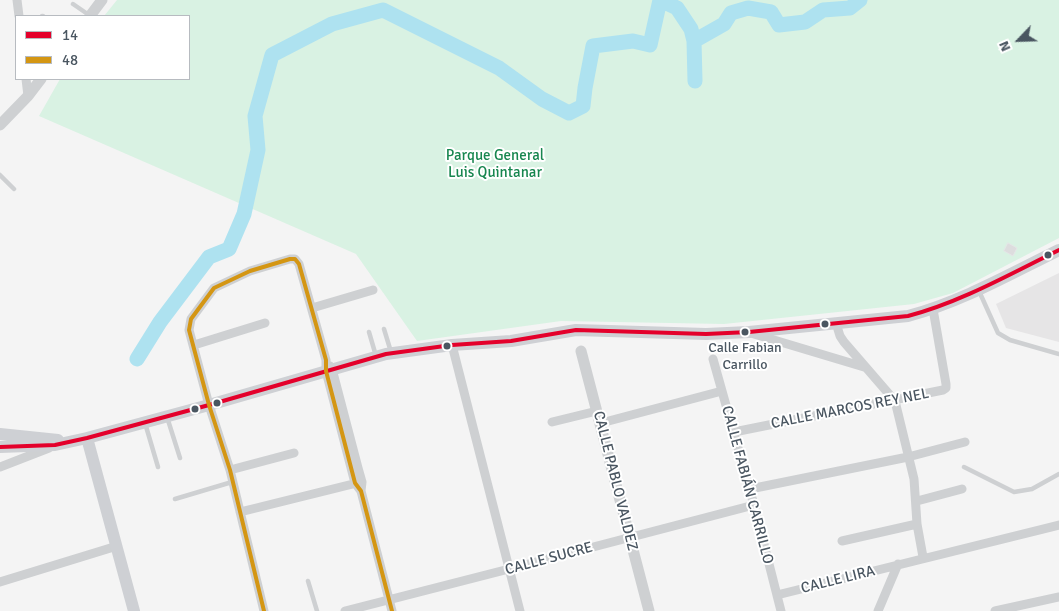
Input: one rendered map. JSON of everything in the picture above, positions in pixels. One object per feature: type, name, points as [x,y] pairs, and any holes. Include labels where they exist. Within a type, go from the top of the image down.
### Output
[{"type":"main road","points":[[0,447],[60,444],[87,438],[209,405],[328,367],[391,354],[452,345],[510,340],[576,330],[706,334],[749,332],[908,316],[933,309],[978,290],[1059,250]]},
{"type":"main road","points":[[0,434],[55,439],[60,444]]},
{"type":"main road","points":[[87,438],[134,611]]},
{"type":"street","points":[[17,0],[19,15]]},
{"type":"street","points":[[91,15],[102,0]]},
{"type":"street","points":[[26,80],[28,96]]},
{"type":"street","points":[[0,125],[28,96],[40,80]]},
{"type":"street","points":[[264,611],[230,470],[209,405],[189,325],[191,319],[214,288],[250,271],[290,258],[295,259],[299,264],[312,308],[392,611]]},
{"type":"street","points":[[312,308],[373,290]]},
{"type":"street","name":"CALLE MARCOS REY NEL","points":[[734,432],[943,390],[946,388],[933,309]]},
{"type":"street","points":[[194,346],[265,323]]},
{"type":"street","points":[[836,323],[840,336],[864,367],[895,401],[914,480],[917,524],[923,557]]},
{"type":"street","points":[[749,332],[864,367]]},
{"type":"street","points":[[452,345],[520,611]]},
{"type":"street","name":"CALLE PABLO VALDEZ","points":[[581,351],[629,538],[650,609]]},
{"type":"street","name":"CALLE FABIÁN CARRILLO","points":[[713,359],[750,489],[781,611]]},
{"type":"street","points":[[600,423],[722,391]]},
{"type":"street","points":[[552,422],[597,411]]},
{"type":"street","points":[[750,489],[966,442]]},
{"type":"street","points":[[0,467],[60,444]]},
{"type":"street","points":[[230,470],[294,453]]},
{"type":"street","points":[[240,512],[359,485]]},
{"type":"street","points":[[916,500],[962,489]]},
{"type":"street","name":"CALLE SUCRE","points":[[345,611],[754,505]]},
{"type":"street","points":[[842,541],[917,524]]},
{"type":"street","name":"CALLE LIRA","points":[[777,595],[1059,524]]},
{"type":"street","points":[[0,582],[117,546]]},
{"type":"street","points":[[878,611],[898,564]]},
{"type":"street","points":[[996,611],[1059,597]]},
{"type":"lane","points":[[73,4],[89,15]]},
{"type":"lane","points":[[0,175],[14,189]]},
{"type":"lane","points":[[978,290],[998,332],[1010,340],[1059,354]]},
{"type":"lane","points":[[384,329],[391,354]]},
{"type":"lane","points":[[369,332],[376,357]]},
{"type":"lane","points":[[167,417],[180,458]]},
{"type":"lane","points":[[145,423],[158,467]]},
{"type":"lane","points":[[964,467],[1014,492],[1032,488],[1059,474]]},
{"type":"lane","points":[[175,499],[232,482]]},
{"type":"lane","points":[[308,582],[317,611]]},
{"type":"shaded area","points":[[1059,273],[1059,342],[1006,328],[996,304]]},
{"type":"green space","name":"Parque General Luis Quintanar","points":[[117,0],[1059,0],[1059,238],[953,293],[914,304],[724,324],[561,321],[417,341],[356,254],[39,116],[59,80],[190,80],[190,15],[105,15]]},
{"type":"building","points":[[1008,243],[1017,248],[1013,256],[1004,251]]},
{"type":"waterway","points":[[137,359],[160,322],[209,257],[229,249],[244,214],[258,150],[255,116],[272,55],[332,24],[383,10],[499,68],[542,99],[569,113],[583,106],[593,46],[633,41],[650,45],[660,0],[677,8],[691,29],[694,41]]},
{"type":"waterway","points":[[695,81],[694,41],[724,24],[731,13],[748,8],[771,12],[779,25],[805,22],[823,10],[850,8],[860,0]]},
{"type":"transit line","name":"14","points":[[0,447],[55,445],[87,438],[386,354],[452,345],[511,341],[576,330],[706,334],[749,332],[908,316],[966,295],[1059,250]]},
{"type":"transit line","name":"48","points":[[264,611],[230,470],[209,405],[189,330],[191,319],[214,288],[250,271],[290,259],[295,259],[299,264],[326,360],[326,371],[355,483],[361,491],[392,611]]},
{"type":"place","name":"Calle Fabian Carrillo","points":[[745,332]]}]
